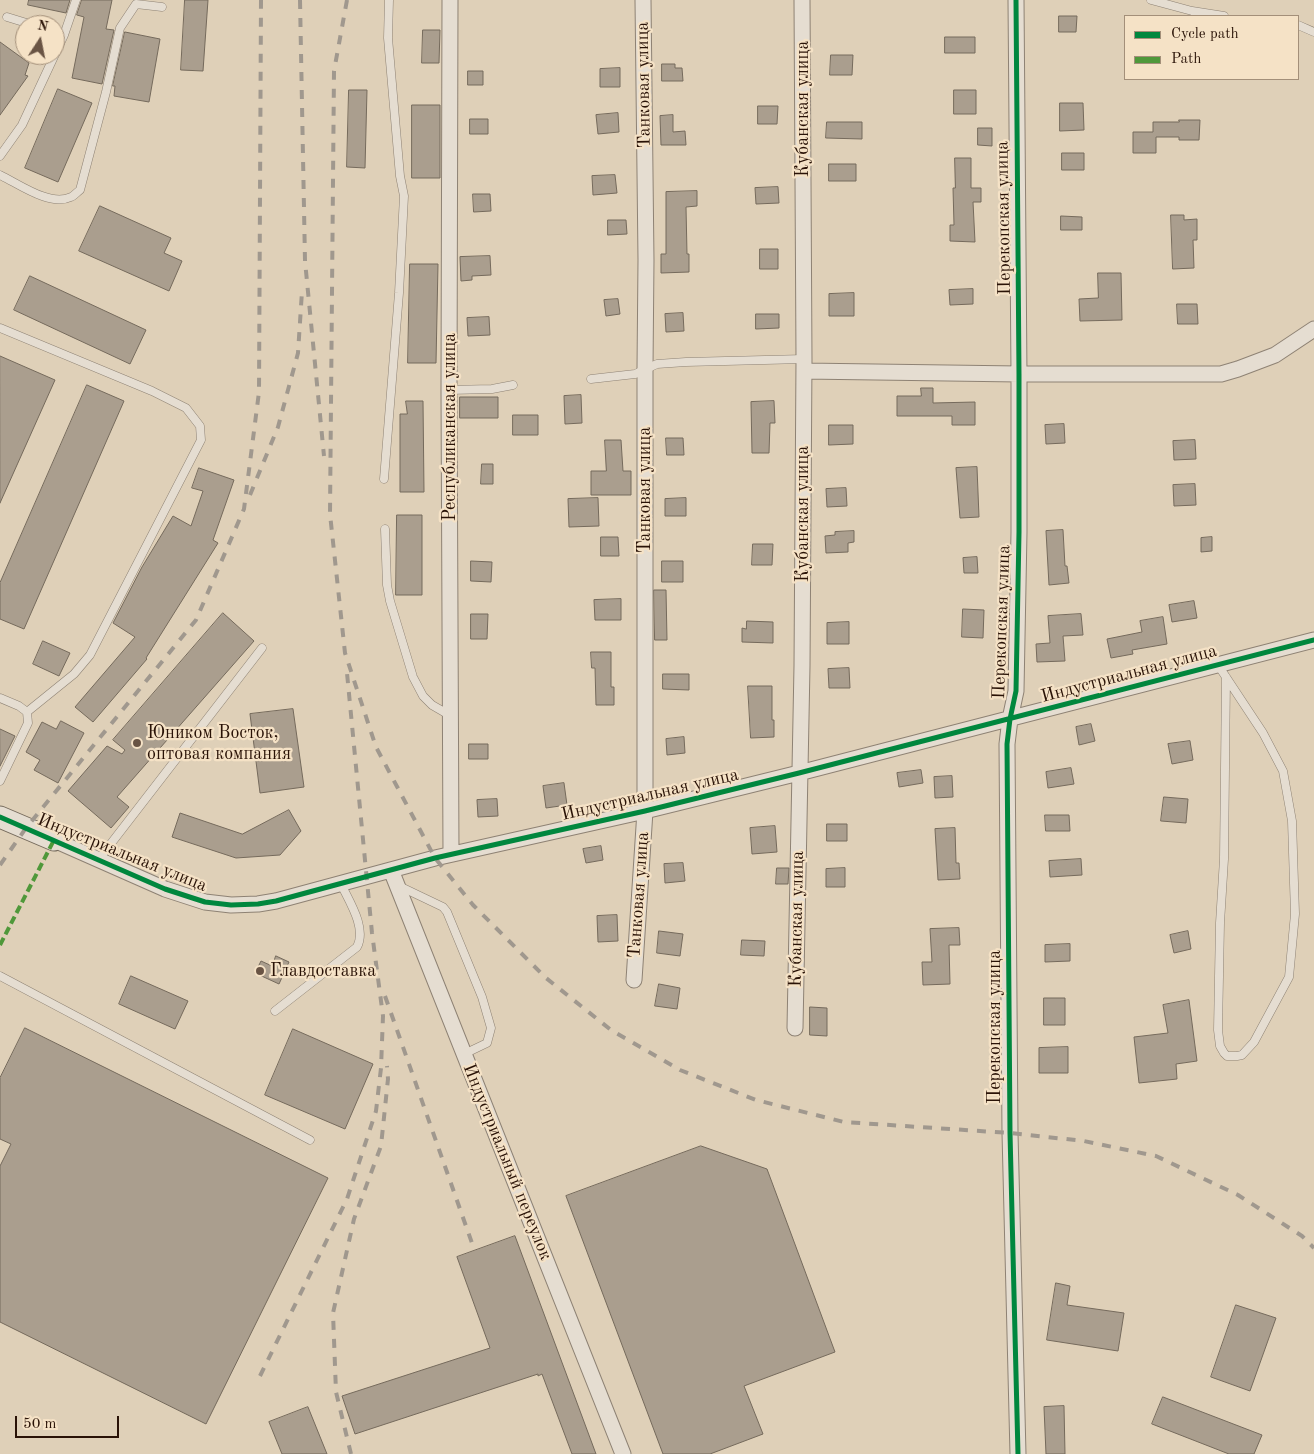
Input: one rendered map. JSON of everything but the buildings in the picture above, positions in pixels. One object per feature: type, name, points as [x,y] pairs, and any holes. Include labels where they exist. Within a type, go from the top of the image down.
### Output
[{"type":"street","name":"Республиканская улица","points":[[450,0],[449,390],[452,854]]},
{"type":"street","name":"Танковая улица","points":[[634,980],[645,811],[646,191],[642,0]]},
{"type":"street","name":"Кубанская улица","points":[[795,1028],[802,666],[804,365],[802,0]]},
{"type":"street","name":"Перекопская улица","points":[[1016,0],[1019,374],[1016,691],[1007,744],[1010,1123],[1018,1454]]},
{"type":"street","points":[[804,365],[1019,374],[1221,374],[1275,355],[1314,329]]},
{"type":"street","name":"Индустриальная улица","points":[[0,816],[165,889],[205,902],[231,906],[258,904],[276,901],[452,854],[645,811],[1010,719],[1222,671],[1314,640]]},
{"type":"street","name":"Индустриальный переулок","points":[[391,870],[623,1454]]},
{"type":"lane","points":[[65,32],[76,0]]},
{"type":"lane","points":[[384,478],[399,294],[404,196],[400,176],[388,38],[389,0]]},
{"type":"lane","points":[[1151,0],[1192,11],[1218,15]]},
{"type":"lane","points":[[0,175],[46,198],[55,200],[71,197],[80,190],[106,92],[120,28],[137,2],[162,7]]},
{"type":"lane","points":[[7,17],[15,19]]},
{"type":"lane","points":[[1299,26],[1314,32]]},
{"type":"lane","points":[[0,156],[22,125],[50,65]]},
{"type":"lane","points":[[0,328],[152,391],[186,408],[200,426],[201,440],[90,655],[74,674],[27,712]]},
{"type":"lane","points":[[591,379],[635,374],[657,364],[686,362],[804,365]]},
{"type":"lane","points":[[449,390],[492,389],[513,385]]},
{"type":"lane","points":[[385,529],[387,585],[390,601],[413,677],[423,696],[432,705],[451,716]]},
{"type":"lane","points":[[98,859],[262,648]]},
{"type":"lane","points":[[1222,671],[1263,732],[1283,771],[1290,799],[1294,852],[1295,914],[1289,977],[1254,1042],[1242,1054],[1237,1056],[1227,1056],[1224,1053],[1220,1046],[1218,1030],[1220,923],[1224,859],[1222,671]]},
{"type":"lane","points":[[0,698],[19,706],[27,712],[28,723],[0,781]]},
{"type":"lane","points":[[275,1011],[357,946],[361,940],[356,917],[341,884]]},
{"type":"lane","points":[[397,885],[443,907],[447,912],[482,996],[491,1028],[490,1036],[487,1043],[464,1054]]},
{"type":"lane","points":[[0,976],[310,1140]]},
{"type":"railway","points":[[0,865],[26,828],[196,620],[244,509],[259,392],[261,0]]},
{"type":"railway","points":[[300,0],[305,261],[324,456]]},
{"type":"railway","points":[[347,0],[334,71],[330,514],[345,653],[376,747],[435,858],[473,905],[546,978],[611,1030],[680,1070],[756,1100],[844,1122],[1010,1133],[1084,1141],[1156,1156],[1238,1195],[1302,1236],[1314,1248]]},
{"type":"railway","points":[[250,495],[278,427],[298,353],[302,291]]},
{"type":"railway","points":[[260,1376],[347,1199],[376,1111],[381,1068],[383,1016],[372,933],[347,673]]},
{"type":"railway","points":[[385,996],[473,1246]]},
{"type":"railway","points":[[351,1454],[336,1392],[333,1313],[354,1219],[381,1146],[388,1079],[387,1066]]},
{"type":"marked path","points":[[0,945],[54,840]]},
{"type":"cycle path","points":[[1016,0],[1019,532],[1016,691],[1007,744],[1010,1133],[1018,1454]]},
{"type":"cycle path","points":[[0,817],[165,889],[205,902],[231,905],[258,904],[276,901],[435,858],[645,811],[799,773],[1314,640]]},
{"type":"place","name":"Юником Восток, оптовая компания","points":[[137,743]]},
{"type":"place","name":"Главдоставка","points":[[260,971]]}]
